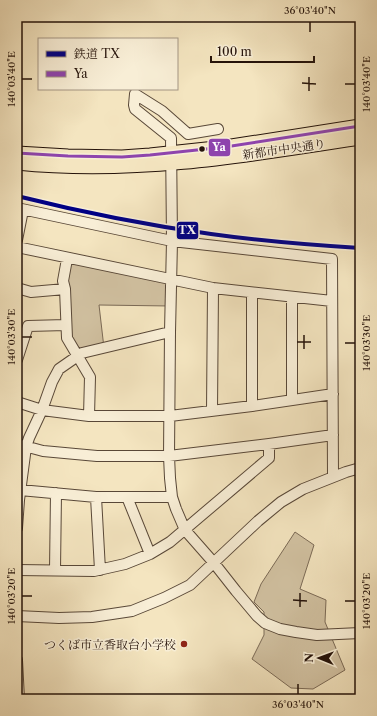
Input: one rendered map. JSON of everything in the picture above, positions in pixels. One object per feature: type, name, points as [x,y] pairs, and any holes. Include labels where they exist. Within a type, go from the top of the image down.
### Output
[{"type":"main road","name":"新都市中央通り","points":[[17,163],[69,167],[119,167],[360,126]]},
{"type":"main road","name":"新都市中央通り","points":[[17,153],[68,156],[172,158],[273,151],[360,138]]},
{"type":"street","points":[[218,129],[188,134],[162,111],[135,94],[135,109],[171,138],[172,241],[169,456],[172,496],[185,530],[257,616],[265,623],[280,629],[317,635],[360,633]]},
{"type":"street","points":[[17,240],[20,209],[172,241],[332,259],[333,477]]},
{"type":"street","points":[[17,248],[213,288],[292,298],[332,301]]},
{"type":"street","points":[[67,259],[64,281],[66,338],[90,377],[88,416]]},
{"type":"street","points":[[17,288],[31,292],[65,289]]},
{"type":"street","points":[[212,411],[213,288]]},
{"type":"street","points":[[252,293],[252,406]]},
{"type":"street","points":[[292,298],[292,400]]},
{"type":"street","points":[[17,360],[28,326],[66,325]]},
{"type":"street","points":[[17,528],[22,446],[29,438],[42,410],[52,382],[59,369],[82,353],[170,332]]},
{"type":"street","points":[[17,402],[42,410],[88,416],[170,416],[333,394]]},
{"type":"street","points":[[22,446],[43,451],[97,456],[169,456],[269,444],[333,434]]},
{"type":"street","points":[[17,570],[94,571],[125,564],[150,554],[170,542],[185,530],[269,458],[269,444]]},
{"type":"street","points":[[17,616],[59,618],[92,617],[132,611],[164,598],[190,585],[258,521],[281,502],[303,489],[360,468]]},
{"type":"street","points":[[20,490],[96,497],[172,496]]},
{"type":"street","points":[[55,570],[56,494]]},
{"type":"street","points":[[96,497],[100,570]]},
{"type":"street","points":[[127,497],[150,554]]},
{"type":"street","points":[[17,660],[19,699]]},
{"type":"shaded area","points":[[67,259],[171,279],[170,306],[99,305],[104,348],[82,353],[67,338]]},
{"type":"shaded area","points":[[295,532],[314,545],[300,589],[326,600],[325,622],[345,670],[313,689],[291,688],[252,659],[264,635],[264,612],[254,602],[261,584]]},
{"type":"rail line","name":"TX","points":[[17,196],[114,218],[162,227],[267,241],[360,248]]},
{"type":"transit line","name":"Ya","points":[[17,153],[122,157],[150,155],[225,147],[360,126]]},
{"type":"place","name":"つくば市立香取台小学校","points":[[184,644]]}]
